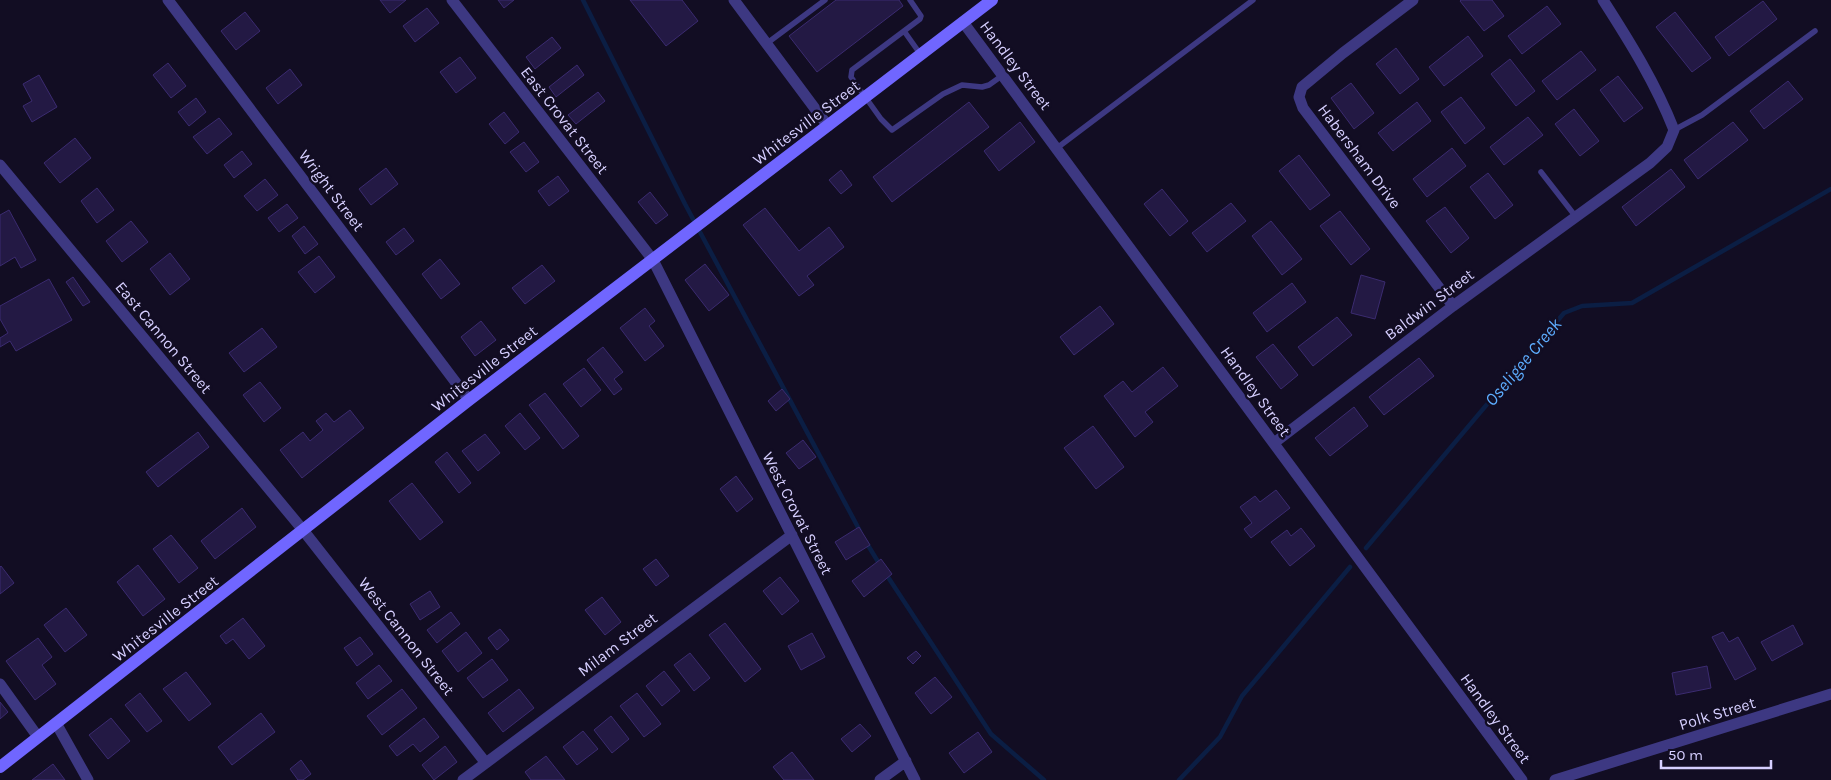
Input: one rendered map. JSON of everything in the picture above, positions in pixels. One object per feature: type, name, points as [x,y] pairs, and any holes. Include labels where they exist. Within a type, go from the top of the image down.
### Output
[{"type":"main road","name":"Whitesville Street","points":[[0,767],[469,400],[992,0]]},
{"type":"street","name":"Wright Street","points":[[168,0],[469,400]]},
{"type":"street","name":"East Crovat Street","points":[[452,0],[653,260]]},
{"type":"street","points":[[734,0],[828,126]]},
{"type":"street","name":"Habersham Drive","points":[[1413,0],[1343,53],[1302,88],[1299,97],[1303,108],[1453,306]]},
{"type":"street","points":[[1608,2],[1649,76],[1674,130]]},
{"type":"street","name":"Handley Street","points":[[963,22],[1522,780]]},
{"type":"street","name":"Baldwin Street","points":[[1274,443],[1453,306],[1656,158],[1667,147],[1674,130]]},
{"type":"street","name":"East Cannon Street","points":[[0,165],[303,530]]},
{"type":"street","name":"West Crovat Street","points":[[653,260],[915,780]]},
{"type":"street","name":"West Cannon Street","points":[[303,530],[485,762]]},
{"type":"street","name":"Milam Street","points":[[463,780],[792,535]]},
{"type":"street","points":[[0,684],[38,737]]},
{"type":"street","name":"Polk Street","points":[[1554,780],[1831,694]]},
{"type":"street","points":[[56,723],[88,780]]},
{"type":"street","points":[[880,780],[906,761]]},
{"type":"lane","points":[[766,44],[825,0]]},
{"type":"lane","points":[[910,0],[921,16],[920,19],[852,70],[851,78],[881,119],[892,130],[943,94],[962,85],[989,85],[1003,75]]},
{"type":"lane","points":[[1057,148],[1253,0]]},
{"type":"lane","points":[[904,31],[921,54]]},
{"type":"lane","points":[[1674,130],[1702,115],[1815,31]]},
{"type":"lane","points":[[1541,172],[1576,217]]},
{"type":"building","points":[[380,0],[406,0],[390,13]]},
{"type":"building","points":[[498,0],[514,0],[504,8]]},
{"type":"building","points":[[630,0],[682,0],[698,21],[666,46]]},
{"type":"building","points":[[836,0],[899,0],[903,6],[817,72],[789,36]]},
{"type":"building","points":[[1461,0],[1492,0],[1504,16],[1484,31]]},
{"type":"building","points":[[1763,1],[1777,19],[1729,56],[1715,37]]},
{"type":"building","points":[[1547,6],[1561,24],[1522,54],[1508,36]]},
{"type":"building","points":[[427,8],[439,23],[415,42],[403,26]]},
{"type":"building","points":[[245,12],[260,31],[236,50],[221,31]]},
{"type":"building","points":[[1675,12],[1711,58],[1692,72],[1656,27]]},
{"type":"building","points":[[1468,36],[1483,56],[1444,86],[1429,67]]},
{"type":"building","points":[[552,37],[561,48],[535,69],[526,57]]},
{"type":"building","points":[[1396,48],[1419,79],[1400,94],[1376,64]]},
{"type":"building","points":[[1581,51],[1596,70],[1557,100],[1542,81]]},
{"type":"building","points":[[460,57],[476,78],[456,93],[440,72]]},
{"type":"building","points":[[1510,59],[1535,91],[1516,106],[1491,74]]},
{"type":"building","points":[[168,63],[186,86],[171,98],[153,75]]},
{"type":"building","points":[[577,65],[584,75],[556,97],[549,87]]},
{"type":"building","points":[[290,69],[302,85],[278,104],[266,88]]},
{"type":"building","points":[[39,75],[57,107],[32,122],[23,106],[32,101],[23,84]]},
{"type":"building","points":[[1618,76],[1643,108],[1624,122],[1600,90]]},
{"type":"building","points":[[1788,81],[1803,99],[1764,129],[1750,111]]},
{"type":"building","points":[[1351,83],[1374,113],[1354,129],[1331,98]]},
{"type":"building","points":[[598,92],[605,101],[576,124],[568,115]]},
{"type":"building","points":[[1461,97],[1485,128],[1465,144],[1441,112]]},
{"type":"building","points":[[196,98],[206,112],[189,126],[178,112]]},
{"type":"building","points":[[969,102],[989,127],[892,202],[873,177]]},
{"type":"building","points":[[1417,102],[1431,121],[1393,151],[1378,133]]},
{"type":"building","points":[[1574,109],[1599,141],[1580,156],[1555,124]]},
{"type":"building","points":[[504,112],[519,132],[505,144],[489,124]]},
{"type":"building","points":[[1528,117],[1543,135],[1504,165],[1490,147]]},
{"type":"building","points":[[219,118],[232,134],[207,154],[193,137]]},
{"type":"building","points":[[1020,122],[1035,142],[999,171],[984,151]]},
{"type":"building","points":[[1733,122],[1748,140],[1698,179],[1684,160]]},
{"type":"building","points":[[75,138],[91,158],[60,183],[44,163]]},
{"type":"building","points":[[524,142],[539,162],[526,172],[510,152]]},
{"type":"building","points":[[1452,148],[1466,166],[1427,197],[1413,179]]},
{"type":"building","points":[[242,151],[252,164],[234,178],[224,165]]},
{"type":"building","points":[[1299,155],[1330,195],[1310,210],[1279,171]]},
{"type":"building","points":[[386,168],[398,184],[371,205],[359,189]]},
{"type":"building","points":[[1671,169],[1685,187],[1636,226],[1622,207]]},
{"type":"building","points":[[841,170],[852,185],[841,194],[829,180]]},
{"type":"building","points":[[1488,173],[1513,205],[1495,219],[1470,187]]},
{"type":"building","points":[[558,176],[569,191],[549,206],[538,191]]},
{"type":"building","points":[[265,179],[278,195],[257,211],[244,196]]},
{"type":"building","points":[[97,188],[114,210],[97,223],[81,201]]},
{"type":"building","points":[[1162,189],[1188,221],[1170,236],[1144,204]]},
{"type":"building","points":[[650,192],[668,215],[656,224],[638,202]]},
{"type":"building","points":[[1231,203],[1246,221],[1207,252],[1192,233]]},
{"type":"building","points":[[287,204],[298,218],[279,232],[268,218]]},
{"type":"building","points":[[1445,207],[1469,238],[1451,253],[1426,221]]},
{"type":"building","points":[[765,208],[799,251],[829,227],[844,247],[807,276],[814,285],[799,296],[743,225]]},
{"type":"building","points":[[9,210],[36,260],[21,268],[15,257],[0,266],[0,215]]},
{"type":"building","points":[[1340,211],[1370,249],[1351,265],[1320,226]]},
{"type":"building","points":[[131,221],[148,242],[122,262],[106,241]]},
{"type":"building","points":[[1271,221],[1302,259],[1282,275],[1252,236]]},
{"type":"building","points":[[304,226],[318,244],[305,254],[292,236]]},
{"type":"building","points":[[404,228],[414,241],[396,255],[386,242]]},
{"type":"building","points":[[170,253],[190,279],[170,295],[150,269]]},
{"type":"building","points":[[319,256],[335,277],[315,293],[298,272]]},
{"type":"building","points":[[440,259],[460,284],[441,299],[422,274]]},
{"type":"building","points":[[705,264],[729,295],[709,311],[685,280]]},
{"type":"building","points":[[542,265],[555,281],[525,304],[512,288]]},
{"type":"building","points":[[1361,275],[1385,282],[1375,319],[1351,313]]},
{"type":"building","points":[[73,277],[90,302],[83,306],[66,282]]},
{"type":"building","points":[[49,279],[72,320],[16,351],[10,341],[0,347],[0,338],[8,333],[0,319],[0,306]]},
{"type":"building","points":[[1292,283],[1306,302],[1267,332],[1253,313]]},
{"type":"building","points":[[1100,306],[1114,324],[1074,355],[1060,337]]},
{"type":"building","points":[[645,308],[655,321],[649,326],[664,346],[645,361],[620,328]]},
{"type":"building","points":[[1337,317],[1352,335],[1313,366],[1298,347]]},
{"type":"building","points":[[481,321],[496,340],[475,356],[461,337]]},
{"type":"building","points":[[262,328],[277,347],[244,372],[229,353]]},
{"type":"building","points":[[1273,344],[1298,375],[1281,389],[1256,357]]},
{"type":"building","points":[[603,347],[623,372],[614,379],[622,389],[614,395],[587,360]]},
{"type":"building","points":[[1419,358],[1434,376],[1384,415],[1369,397]]},
{"type":"building","points":[[1163,367],[1178,386],[1145,412],[1153,422],[1135,437],[1104,396],[1123,381],[1132,392]]},
{"type":"building","points":[[584,368],[601,390],[581,407],[563,384]]},
{"type":"building","points":[[260,382],[281,408],[264,422],[243,395]]},
{"type":"building","points":[[782,389],[790,399],[776,411],[768,401]]},
{"type":"building","points":[[545,393],[579,436],[563,449],[529,405]]},
{"type":"building","points":[[1354,407],[1368,426],[1330,456],[1315,438]]},
{"type":"building","points":[[350,410],[364,428],[302,478],[280,450],[303,432],[310,441],[323,430],[316,421],[326,413],[334,422]]},
{"type":"building","points":[[520,413],[540,438],[525,450],[505,426]]},
{"type":"building","points":[[1093,426],[1124,467],[1096,489],[1064,448]]},
{"type":"building","points":[[198,432],[209,447],[158,487],[146,472]]},
{"type":"building","points":[[485,434],[500,453],[478,471],[462,451]]},
{"type":"building","points":[[803,440],[816,457],[799,469],[786,453]]},
{"type":"building","points":[[447,452],[471,483],[459,493],[435,462]]},
{"type":"building","points":[[736,476],[753,499],[737,512],[720,489]]},
{"type":"building","points":[[412,483],[443,522],[420,540],[389,501]]},
{"type":"building","points":[[1276,490],[1290,508],[1251,538],[1244,529],[1252,523],[1240,507],[1255,496],[1260,502]]},
{"type":"building","points":[[242,508],[256,527],[215,559],[201,541]]},
{"type":"building","points":[[859,527],[870,545],[846,560],[835,542]]},
{"type":"building","points":[[1301,528],[1315,546],[1290,566],[1271,542],[1287,530],[1291,536]]},
{"type":"building","points":[[171,535],[198,568],[179,583],[153,549]]},
{"type":"building","points":[[656,559],[669,576],[656,586],[643,569]]},
{"type":"building","points":[[881,559],[892,574],[864,597],[852,581]]},
{"type":"building","points":[[138,565],[165,599],[143,616],[117,582]]},
{"type":"building","points":[[0,567],[14,583],[0,594]]},
{"type":"building","points":[[780,577],[799,601],[782,615],[763,591]]},
{"type":"building","points":[[430,591],[440,607],[420,620],[410,604]]},
{"type":"building","points":[[602,597],[621,622],[605,635],[585,610]]},
{"type":"building","points":[[66,608],[87,635],[65,652],[44,625]]},
{"type":"building","points":[[451,612],[460,624],[437,643],[427,630]]},
{"type":"building","points":[[243,618],[265,646],[249,659],[233,639],[226,644],[220,636]]},
{"type":"building","points":[[725,623],[761,669],[745,682],[709,635]]},
{"type":"building","points":[[1793,625],[1803,644],[1772,661],[1761,642]]},
{"type":"building","points":[[500,629],[509,640],[497,650],[488,638]]},
{"type":"building","points":[[466,632],[482,653],[458,672],[442,651]]},
{"type":"building","points":[[1723,632],[1729,642],[1738,637],[1756,669],[1735,680],[1712,637]]},
{"type":"building","points":[[812,633],[825,657],[801,670],[788,646]]},
{"type":"building","points":[[360,637],[373,654],[357,666],[344,648]]},
{"type":"building","points":[[38,638],[52,657],[42,665],[56,684],[35,700],[6,661]]},
{"type":"building","points":[[916,651],[921,656],[913,664],[907,658]]},
{"type":"building","points":[[690,653],[710,678],[694,691],[674,665]]},
{"type":"building","points":[[492,659],[508,680],[483,698],[467,678]]},
{"type":"building","points":[[379,665],[392,681],[368,699],[356,683]]},
{"type":"building","points":[[1707,666],[1711,688],[1676,695],[1672,673]]},
{"type":"building","points":[[664,671],[680,691],[662,706],[646,686]]},
{"type":"building","points":[[186,672],[211,704],[189,721],[163,689]]},
{"type":"building","points":[[935,677],[952,697],[931,714],[915,693]]},
{"type":"building","points":[[402,689],[417,708],[382,735],[367,716]]},
{"type":"building","points":[[519,689],[534,708],[503,732],[488,713]]},
{"type":"building","points":[[140,693],[162,721],[147,732],[125,705]]},
{"type":"building","points":[[637,693],[661,724],[644,737],[620,706]]},
{"type":"building","points":[[0,702],[8,712],[0,719]]},
{"type":"building","points":[[261,713],[275,732],[232,765],[218,747]]},
{"type":"building","points":[[611,716],[629,739],[612,753],[594,730]]},
{"type":"building","points":[[111,718],[130,741],[108,759],[89,735]]},
{"type":"building","points":[[424,718],[439,737],[420,752],[413,744],[397,756],[389,746]]},
{"type":"building","points":[[860,724],[871,736],[852,752],[841,739]]},
{"type":"building","points":[[583,731],[598,749],[577,765],[563,747]]},
{"type":"building","points":[[978,732],[992,752],[964,773],[949,753]]},
{"type":"building","points":[[445,746],[457,762],[434,780],[422,765]]},
{"type":"building","points":[[792,752],[814,780],[784,780],[773,767]]},
{"type":"building","points":[[546,756],[565,780],[531,780],[525,772]]},
{"type":"building","points":[[301,760],[311,774],[303,780],[298,780],[290,769]]},
{"type":"building","points":[[53,764],[65,780],[32,780]]},
{"type":"waterway","points":[[583,0],[685,204],[860,531]]},
{"type":"waterway","name":"Oseligee Creek","points":[[1366,548],[1564,313],[1582,306],[1632,303],[1831,189]]},
{"type":"waterway","points":[[866,542],[880,565]]},
{"type":"waterway","name":"Oseligee Creek","points":[[1179,780],[1220,737],[1242,696],[1350,567]]},
{"type":"waterway","points":[[886,574],[991,734],[1044,780]]}]
